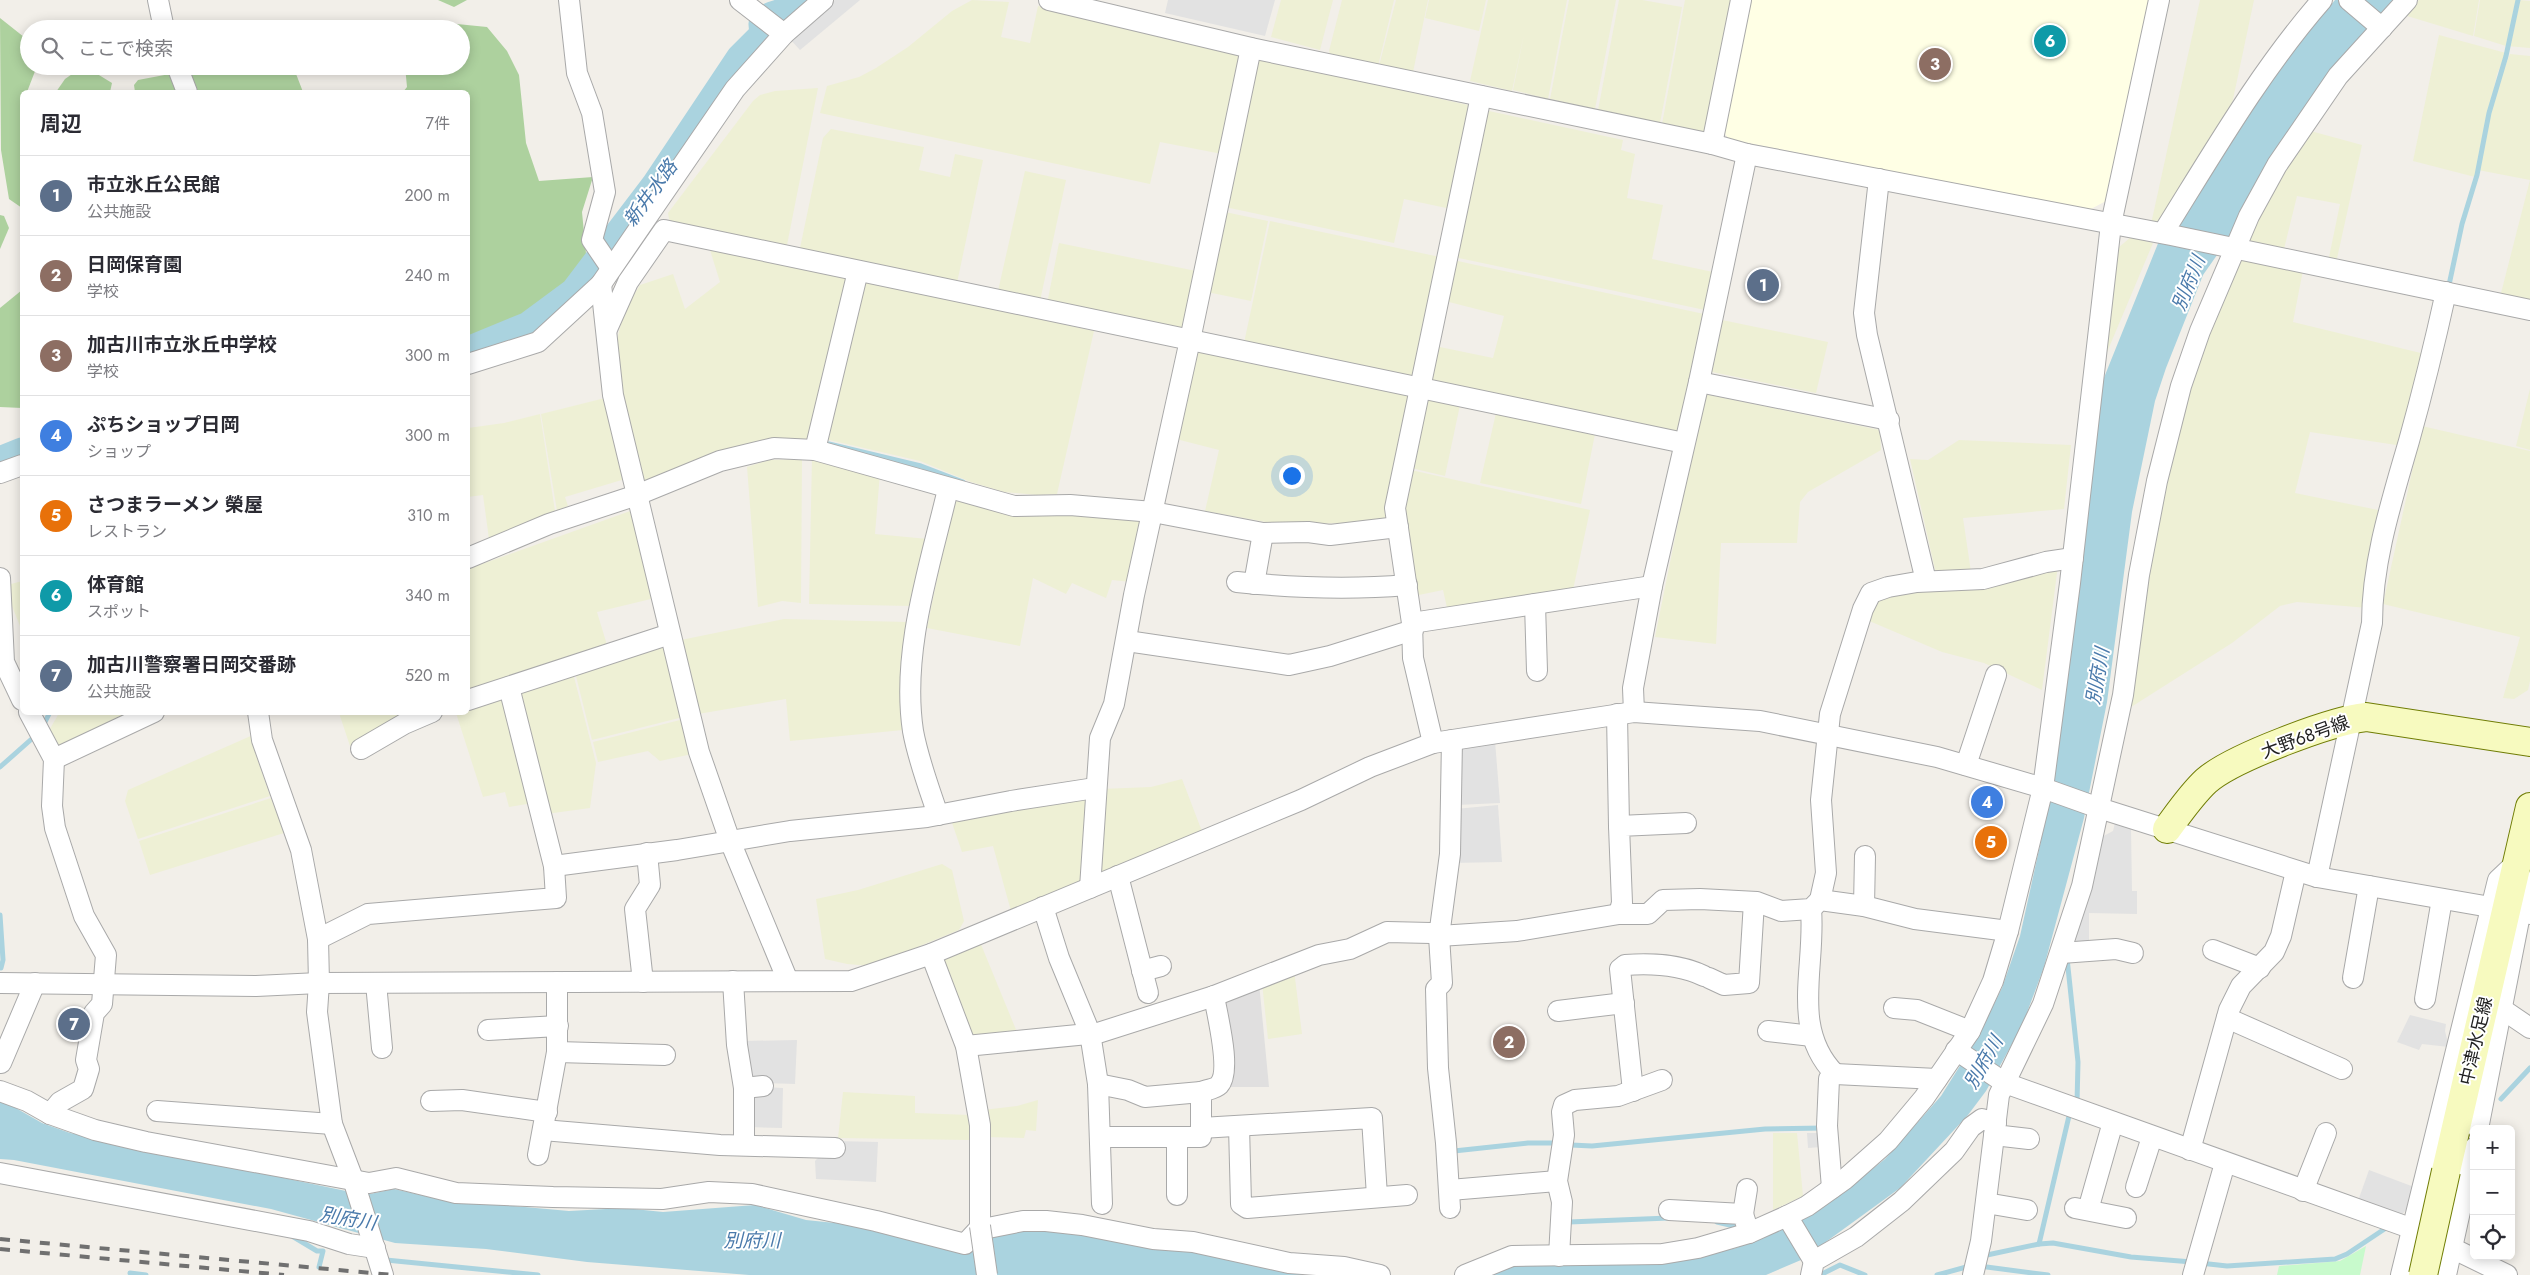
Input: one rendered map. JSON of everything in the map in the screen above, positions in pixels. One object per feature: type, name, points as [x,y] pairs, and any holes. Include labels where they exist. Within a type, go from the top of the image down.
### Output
[{"type":"street","points":[[158,0],[162,20]]},
{"type":"street","points":[[569,0],[577,73],[592,114],[605,192],[592,240],[606,276],[607,329],[612,395],[699,752],[730,841],[788,981]]},
{"type":"street","points":[[740,0],[784,34]]},
{"type":"street","points":[[470,363],[538,342],[606,276],[735,89],[784,34],[823,0]]},
{"type":"street","points":[[1049,0],[1251,48],[1712,144],[1747,154],[2167,234],[2231,249],[2530,310]]},
{"type":"street","points":[[1712,144],[1741,0]]},
{"type":"street","points":[[1465,1275],[1512,1256],[1662,1254],[1698,1248],[1746,1224],[1787,1216],[1832,1188],[1888,1141],[1937,1079],[1970,1031],[1993,981],[2008,931],[2043,788],[2073,558],[2111,224],[2159,0]]},
{"type":"street","points":[[2167,234],[2251,93],[2303,22],[2322,0]]},
{"type":"street","points":[[2349,0],[2382,28]]},
{"type":"street","points":[[1974,1275],[1986,1203],[1999,1095],[2043,1004],[2082,886],[2123,695],[2139,575],[2157,481],[2181,386],[2231,249],[2277,164],[2338,76],[2406,0]]},
{"type":"street","points":[[1090,888],[1095,788],[1100,738],[1114,704],[1134,595],[1251,48]]},
{"type":"street","points":[[180,75],[186,90]]},
{"type":"street","points":[[1481,96],[1395,508],[1412,626],[1413,658],[1443,742],[1450,854],[1439,936],[1442,983],[1436,989],[1438,1068],[1450,1199],[1557,1181]]},
{"type":"street","points":[[1619,914],[1622,903],[1619,826],[1625,713],[1633,688],[1652,586],[1699,382],[1747,154]]},
{"type":"street","points":[[1879,180],[1864,313],[1867,335],[1889,420],[1926,581]]},
{"type":"street","points":[[607,329],[628,282],[664,230],[1419,390],[1684,443]]},
{"type":"street","points":[[815,450],[858,271]]},
{"type":"street","points":[[2317,878],[2372,623],[2372,590],[2393,495],[2426,378],[2446,292]]},
{"type":"street","points":[[1699,382],[1889,420]]},
{"type":"street","points":[[470,557],[549,524],[637,495],[720,461],[774,448],[815,450],[948,489],[1014,506],[1070,504],[1153,512],[1263,533],[1308,532],[1330,535],[1398,527]]},
{"type":"street","points":[[0,473],[20,466]]},
{"type":"street","points":[[938,815],[913,732],[911,678],[919,614],[948,489]]},
{"type":"street","points":[[1263,533],[1246,583],[1290,588],[1356,590],[1407,585]]},
{"type":"street","points":[[1835,1074],[1815,1048],[1812,1036],[1808,1008],[1812,923],[1815,905],[1826,873],[1821,800],[1830,714],[1863,609],[1871,593],[1888,587],[1926,581],[1983,579],[2046,562],[2073,558]]},
{"type":"street","points":[[0,578],[2,658],[20,696]]},
{"type":"street","points":[[1127,641],[1290,665],[1330,656],[1412,626],[1652,586]]},
{"type":"street","points":[[1535,604],[1537,671]]},
{"type":"street","points":[[470,699],[670,634]]},
{"type":"street","points":[[1966,765],[1996,675]]},
{"type":"street","points":[[318,938],[368,914],[556,898],[554,866],[509,687]]},
{"type":"street","points":[[0,983],[256,986],[319,983],[851,981],[931,954],[1301,800],[1370,767],[1443,742],[1625,713],[1760,721],[1938,757],[2043,788],[2099,808],[2317,878],[2512,911]]},
{"type":"street","points":[[31,715],[54,759],[52,806],[55,828],[84,916],[106,955],[102,1004],[94,1013],[86,1060],[89,1069],[83,1089],[60,1102],[50,1114]]},
{"type":"street","points":[[54,759],[145,715]]},
{"type":"street","points":[[258,715],[262,740],[301,850],[318,938],[319,983],[317,1012],[332,1124],[353,1179],[383,1275]]},
{"type":"street","points":[[361,749],[404,724],[425,715]]},
{"type":"street","name":"大野68号線","points":[[2167,829],[2207,780],[2233,765],[2274,746],[2352,718],[2366,717],[2530,742]]},
{"type":"street","points":[[554,866],[677,850],[790,831],[938,815],[1095,788]]},
{"type":"street","name":"中津水足線","points":[[2422,1275],[2446,1171],[2512,911],[2516,863],[2530,807]]},
{"type":"street","points":[[1619,826],[1686,823]]},
{"type":"street","points":[[643,982],[635,910],[650,886],[647,853]]},
{"type":"street","points":[[1864,906],[1865,856]]},
{"type":"street","points":[[2190,1150],[2227,1018],[2241,986],[2274,952],[2281,936],[2296,871]]},
{"type":"street","points":[[1118,876],[1152,968],[1148,993]]},
{"type":"street","points":[[2353,978],[2369,886]]},
{"type":"street","points":[[966,1046],[1090,1033],[1214,996],[1319,954],[1350,949],[1387,932],[1431,933],[1439,936],[1518,931],[1619,914],[1648,914],[1656,904],[1663,900],[1700,899],[1754,902],[1781,912],[1815,905],[1864,906],[1916,919],[2008,931]]},
{"type":"street","points":[[2425,999],[2442,899]]},
{"type":"street","points":[[1633,1091],[1620,970],[1624,965],[1673,965],[1724,985],[1749,983],[1754,902]]},
{"type":"street","points":[[1043,907],[1059,958],[1090,1033],[1098,1084],[1102,1204]]},
{"type":"street","points":[[2479,1125],[2502,1009],[2512,911]]},
{"type":"street","points":[[2401,1275],[2413,1229],[2512,911]]},
{"type":"street","points":[[2061,953],[2116,949],[2133,953]]},
{"type":"street","points":[[2213,950],[2260,968]]},
{"type":"street","points":[[931,954],[966,1046],[980,1126],[980,1226],[986,1275]]},
{"type":"street","points":[[734,981],[736,1045],[754,1087],[744,1145]]},
{"type":"street","points":[[538,1154],[557,1052],[557,982]]},
{"type":"street","points":[[2,1063],[34,983]]},
{"type":"street","points":[[376,983],[382,1048]]},
{"type":"street","points":[[1098,1084],[1128,1090],[1145,1096],[1201,1092],[1218,1086],[1223,1078],[1224,1059],[1214,996]]},
{"type":"street","points":[[1558,1010],[1579,999],[1624,1003]]},
{"type":"street","points":[[1894,1008],[1917,1010],[1970,1031]]},
{"type":"street","points":[[2502,1009],[2530,1028]]},
{"type":"street","points":[[2227,1018],[2312,1064],[2342,1069]]},
{"type":"street","points":[[488,1030],[558,1026]]},
{"type":"street","points":[[1768,1031],[1812,1036]]},
{"type":"street","points":[[1956,1050],[2005,1083],[2413,1229],[2508,1275]]},
{"type":"street","points":[[557,1052],[638,1063],[665,1055]]},
{"type":"street","points":[[1832,1188],[1827,1126],[1829,1079],[1835,1074],[1937,1079]]},
{"type":"street","points":[[1560,1256],[1562,1202],[1557,1181],[1564,1135],[1562,1112],[1564,1105],[1575,1100],[1618,1096],[1662,1080]]},
{"type":"street","points":[[0,1090],[27,1101],[50,1114],[95,1130],[146,1142],[369,1183],[396,1178],[456,1193],[553,1197],[662,1199],[709,1192],[752,1194],[876,1221],[965,1244],[978,1230],[1023,1222],[1046,1221],[1082,1225],[1153,1239],[1193,1242],[1290,1263],[1344,1267],[1380,1275]]},
{"type":"street","points":[[1100,1137],[1201,1137],[1201,1092]]},
{"type":"street","points":[[431,1101],[462,1100],[630,1145],[744,1145],[808,1156],[835,1148]]},
{"type":"street","points":[[157,1111],[220,1125],[332,1124]]},
{"type":"street","points":[[1201,1128],[1372,1118],[1377,1196]]},
{"type":"street","points":[[1787,1216],[1812,1268],[1902,1201],[1954,1151],[1971,1127],[1982,1119],[1995,1129],[2030,1139]]},
{"type":"street","points":[[2112,1122],[2082,1209],[2126,1218]]},
{"type":"street","points":[[1239,1126],[1241,1204],[1247,1208],[1301,1196],[1407,1195]]},
{"type":"street","points":[[2303,1191],[2326,1133]]},
{"type":"street","points":[[1176,1137],[1177,1195]]},
{"type":"street","points":[[2136,1187],[2152,1137]]},
{"type":"street","points":[[2194,1267],[2225,1163]]},
{"type":"street","points":[[2446,1275],[2470,1166]]},
{"type":"street","points":[[0,1173],[309,1231],[349,1244],[375,1248]]},
{"type":"street","points":[[1746,1224],[1747,1189]]},
{"type":"street","points":[[1669,1210],[1693,1203],[1746,1224]]},
{"type":"street","points":[[1986,1203],[2027,1210]]},
{"type":"shaded area","points":[[835,0],[860,0],[800,50],[789,38]]},
{"type":"shaded area","points":[[972,0],[1009,2],[1001,37],[1030,43],[1038,6],[1239,53],[1240,58],[1222,154],[1160,142],[1150,184],[820,113],[827,86],[859,77],[876,68],[908,47],[952,11]]},
{"type":"shaded area","points":[[1168,0],[1275,0],[1265,36],[1165,13]]},
{"type":"shaded area","points":[[1281,0],[1333,0],[1320,50],[1271,37]]},
{"type":"shaded area","points":[[1342,0],[1394,0],[1378,66],[1331,57],[1329,51]]},
{"type":"shaded area","points":[[1396,0],[1428,0],[1413,72],[1379,66]]},
{"type":"shaded area","points":[[1429,0],[1486,0],[1479,31],[1425,18]]},
{"type":"shaded area","points":[[1488,0],[1567,0],[1548,99],[1513,90],[1524,34],[1512,91],[1470,81]]},
{"type":"shaded area","points":[[1569,0],[1616,0],[1595,109],[1550,99]]},
{"type":"shaded area","points":[[1619,0],[1642,0],[1682,7],[1660,123],[1598,110]]},
{"type":"shaded area","points":[[1685,0],[1734,0],[1706,134],[1662,124]]},
{"type":"shaded area","points":[[1746,0],[2150,0],[2108,200],[2087,211],[1729,139],[1721,129]]},
{"type":"shaded area","points":[[2200,0],[2254,0],[2228,123],[2159,225],[2151,224]]},
{"type":"shaded area","points":[[2419,0],[2479,0],[2473,36],[2404,15]]},
{"type":"shaded area","points":[[2480,0],[2517,0],[2506,46],[2474,36]]},
{"type":"shaded area","points":[[2518,0],[2530,1],[2530,48],[2507,46]]},
{"type":"shaded area","points":[[2439,35],[2506,53],[2497,74],[2475,177],[2413,161]]},
{"type":"shaded area","points":[[2510,54],[2530,56],[2530,180],[2478,170],[2494,95]]},
{"type":"shaded area","points":[[1260,59],[1468,105],[1470,108],[1451,209],[1404,199],[1394,243],[1225,207],[1255,67]]},
{"type":"shaded area","points":[[818,88],[787,245],[781,246],[671,222],[668,213],[753,101],[760,95],[775,91]]},
{"type":"shaded area","points":[[1489,111],[1623,140],[1621,150],[1635,154],[1627,198],[1663,205],[1652,259],[1713,272],[1705,310],[1454,257],[1485,117]]},
{"type":"shaded area","points":[[831,129],[924,147],[919,170],[950,177],[955,154],[983,160],[957,283],[804,253],[800,248],[823,138]]},
{"type":"shaded area","points":[[2307,130],[2362,145],[2336,263],[2328,262],[2340,204],[2297,196],[2283,253],[2248,242],[2261,199]]},
{"type":"shaded area","points":[[1025,171],[1066,180],[1040,301],[998,291]]},
{"type":"shaded area","points":[[2530,180],[2530,303],[2500,297]]},
{"type":"shaded area","points":[[1225,212],[1268,221],[1251,301],[1207,292]]},
{"type":"shaded area","points":[[1270,221],[1440,257],[1412,378],[1244,343]]},
{"type":"shaded area","points":[[2131,237],[2153,243],[2105,357],[2118,248]]},
{"type":"shaded area","points":[[1059,243],[1196,271],[1184,331],[1047,304]]},
{"type":"shaded area","points":[[710,250],[849,278],[814,439],[758,441],[722,453],[642,485],[620,394],[617,340],[624,311],[640,285],[673,274],[685,309],[720,282]]},
{"type":"shaded area","points":[[2247,259],[2303,270],[2293,322],[2429,355],[2403,446],[2310,432],[2295,493],[2383,511],[2368,608],[2297,602],[2280,606],[2232,643],[2128,709],[2156,529],[2193,373],[2236,263]]},
{"type":"shaded area","points":[[1453,260],[1704,314],[1681,429],[1675,434],[1433,386],[1427,378],[1435,346],[1493,358],[1504,316],[1445,301]]},
{"type":"shaded area","points":[[863,281],[1094,331],[1057,494],[1037,495],[1004,492],[971,482],[920,461],[825,439]]},
{"type":"shaded area","points":[[1722,320],[1828,342],[1816,393],[1712,372]]},
{"type":"shaded area","points":[[1196,350],[1409,395],[1385,521],[1293,525],[1205,511],[1219,450],[1176,439]]},
{"type":"shaded area","points":[[2530,389],[2530,450],[2516,446]]},
{"type":"shaded area","points":[[1704,394],[1880,430],[1881,450],[1808,492],[1800,502],[1797,543],[1721,543],[1716,644],[1655,637]]},
{"type":"shaded area","points":[[605,398],[625,479],[565,497],[568,506],[557,511],[541,414]]},
{"type":"shaded area","points":[[1426,399],[1460,405],[1445,476],[1411,468]]},
{"type":"shaded area","points":[[1496,413],[1595,434],[1581,504],[1480,483]]},
{"type":"shaded area","points":[[540,414],[555,511],[489,539],[483,495],[470,497],[470,428],[504,423]]},
{"type":"shaded area","points":[[2422,426],[2530,451],[2530,681],[2528,690],[2514,699],[2503,698],[2520,637],[2383,604]]},
{"type":"shaded area","points":[[1959,440],[2071,445],[2064,509],[1963,518],[1971,572],[1936,574],[1910,459],[1928,460]]},
{"type":"shaded area","points":[[812,457],[880,473],[875,534],[928,539],[912,606],[809,604]]},
{"type":"shaded area","points":[[802,459],[801,603],[782,601],[758,607],[747,467],[769,460]]},
{"type":"shaded area","points":[[1411,470],[1590,510],[1573,590],[1448,612],[1443,590],[1414,596],[1401,512]]},
{"type":"shaded area","points":[[953,500],[1040,514],[1139,519],[1144,524],[1131,582],[1112,580],[1106,598],[1072,583],[1066,594],[1033,578],[1020,646],[927,628]]},
{"type":"shaded area","points":[[633,510],[655,598],[597,612],[607,645],[470,691],[470,568]]},
{"type":"shaded area","points":[[2058,565],[2042,690],[1984,663],[1942,652],[1867,620],[1874,602],[1890,592]]},
{"type":"shaded area","points":[[20,582],[20,626],[4,586]]},
{"type":"shaded area","points":[[784,619],[908,622],[903,730],[790,741],[786,699],[698,714],[681,640]]},
{"type":"shaded area","points":[[665,645],[683,717],[592,740],[575,672]]},
{"type":"shaded area","points":[[573,673],[596,763],[590,808],[546,814],[517,692]]},
{"type":"shaded area","points":[[505,694],[533,803],[509,807],[505,792],[483,797],[457,715],[470,715],[470,705]]},
{"type":"shaded area","points":[[58,715],[129,715],[59,753],[46,736]]},
{"type":"shaded area","points":[[340,715],[404,715],[350,746]]},
{"type":"shaded area","points":[[684,719],[692,754],[660,761],[648,751],[598,762],[593,742]]},
{"type":"shaded area","points":[[253,735],[254,749],[270,796],[138,839],[125,801],[128,790]]},
{"type":"shaded area","points":[[1495,741],[1500,803],[1457,805],[1459,748]]},
{"type":"shaded area","points":[[1182,779],[1203,834],[1099,875],[1101,789],[1151,787]]},
{"type":"shaded area","points":[[1089,793],[1083,881],[1011,911],[993,846],[962,852],[950,817]]},
{"type":"shaded area","points":[[271,798],[284,833],[150,875],[139,841]]},
{"type":"shaded area","points":[[1498,805],[1502,862],[1452,863],[1455,809]]},
{"type":"shaded area","points":[[2115,823],[2131,829],[2132,891],[2137,891],[2137,914],[2089,913],[2089,946],[2071,947],[2098,839],[2113,831]]},
{"type":"shaded area","points":[[942,864],[952,870],[964,921],[959,930],[871,966],[847,964],[825,959],[816,899],[858,890]]},
{"type":"shaded area","points":[[980,942],[1019,1037],[973,1041],[941,963],[946,955]]},
{"type":"shaded area","points":[[1294,970],[1302,1034],[1268,1039],[1262,983]]},
{"type":"shaded area","points":[[1259,983],[1269,1087],[1231,1087],[1222,996]]},
{"type":"shaded area","points":[[2410,1015],[2446,1024],[2445,1031],[2449,1047],[2422,1044],[2419,1050],[2397,1042]]},
{"type":"shaded area","points":[[797,1040],[795,1084],[764,1083],[749,1073],[744,1041]]},
{"type":"shaded area","points":[[764,1087],[783,1088],[782,1128],[749,1127],[750,1098]]},
{"type":"shaded area","points":[[843,1092],[915,1096],[915,1113],[970,1115],[970,1140],[838,1138]]},
{"type":"shaded area","points":[[1038,1100],[1036,1131],[1026,1130],[1024,1138],[984,1137],[983,1110],[1017,1106]]},
{"type":"shaded area","points":[[1773,1133],[1797,1133],[1803,1196],[1773,1210]]},
{"type":"shaded area","points":[[1807,1133],[1821,1133],[1821,1147],[1808,1148]]},
{"type":"shaded area","points":[[834,1141],[878,1142],[876,1182],[816,1179],[815,1161]]},
{"type":"shaded area","points":[[2369,1170],[2422,1190],[2401,1216],[2358,1201]]},
{"type":"green space","points":[[438,0],[467,0],[454,7]]},
{"type":"green space","points":[[0,18],[20,34],[20,75],[34,75],[28,90],[20,90],[20,207],[9,199],[1,150]]},
{"type":"green space","points":[[470,25],[487,27],[507,51],[519,75],[526,143],[539,181],[593,177],[582,212],[588,274],[565,301],[527,332],[470,353],[470,90],[405,90],[407,87],[406,75],[470,75]]},
{"type":"green space","points":[[71,75],[99,75],[112,83],[110,90],[57,90],[65,79]]},
{"type":"green space","points":[[164,75],[296,75],[302,90],[135,90],[134,85],[138,80]]},
{"type":"green space","points":[[0,215],[4,216],[9,228],[0,249]]},
{"type":"green space","points":[[20,292],[20,408],[0,407],[0,308]]},
{"type":"green space","points":[[2366,1246],[2360,1275],[2277,1275],[2279,1266],[2340,1261]]},
{"type":"water","name":"別府川","points":[[2335,0],[2396,0],[2203,275],[2166,368],[2155,401],[2132,512],[2107,702],[2084,818],[2044,967],[2022,1026],[1986,1091],[1968,1115],[1900,1188],[1801,1260],[1766,1275],[1480,1275],[1495,1269],[1521,1265],[1679,1261],[1736,1248],[1779,1230],[1851,1186],[1885,1159],[1941,1096],[1973,1045],[2002,988],[2020,936],[2048,809],[2095,400],[2159,241],[2276,71]]},
{"type":"water","name":"別府川","points":[[0,1099],[42,1123],[70,1133],[346,1191],[370,1194],[394,1189],[438,1199],[569,1211],[624,1208],[663,1212],[755,1205],[806,1220],[961,1236],[1055,1227],[1349,1275],[749,1275],[587,1262],[486,1249],[395,1243],[271,1209],[14,1160],[0,1159]]},
{"type":"waterway","name":"新井水路","points":[[470,351],[529,327],[575,293],[657,185],[741,59],[765,35],[764,24],[772,17],[782,14],[797,0]]},
{"type":"waterway","points":[[2449,285],[2462,224],[2477,175],[2489,113],[2506,56],[2518,0]]},
{"type":"waterway","points":[[829,444],[921,466],[963,482]]},
{"type":"waterway","name":"新井水路","points":[[0,462],[20,454]]},
{"type":"waterway","points":[[43,726],[48,715]]},
{"type":"waterway","points":[[0,767],[35,736]]},
{"type":"waterway","points":[[0,915],[3,960],[1,968]]},
{"type":"waterway","points":[[2067,958],[2078,1062],[2077,1103]]},
{"type":"waterway","points":[[2501,1099],[2530,1068]]},
{"type":"waterway","points":[[2039,1244],[2069,1116]]},
{"type":"waterway","points":[[1571,1145],[1592,1146],[1765,1129],[1823,1128]]},
{"type":"waterway","points":[[1454,1151],[1528,1143],[1553,1143]]},
{"type":"waterway","points":[[1569,1222],[1669,1218]]},
{"type":"waterway","points":[[1717,1222],[1734,1226]]},
{"type":"waterway","points":[[2200,1263],[2227,1266],[2335,1259],[2347,1254],[2389,1226]]},
{"type":"waterway","points":[[292,1236],[317,1251],[323,1251],[319,1267]]},
{"type":"waterway","points":[[1987,1255],[2039,1244],[2053,1243],[2131,1257],[2192,1262]]},
{"type":"waterway","points":[[386,1260],[538,1275]]},
{"type":"waterway","points":[[1820,1275],[1840,1265],[1865,1275]]},
{"type":"waterway","points":[[1937,1275],[1970,1266]]},
{"type":"waterway","points":[[1979,1266],[2048,1275]]},
{"type":"waterway","points":[[130,1273],[146,1275]]},
{"type":"railway","points":[[0,1239],[393,1275]]},
{"type":"railway","points":[[0,1249],[284,1275]]},
{"type":"place","name":"体育館","points":[[2050,41]]},
{"type":"place","name":"加古川市立氷丘中学校","points":[[1935,64]]},
{"type":"place","name":"市立氷丘公民館","points":[[1763,285]]},
{"type":"place","name":"ぷちショップ日岡","points":[[1987,802]]},
{"type":"place","name":"さつまラーメン 榮屋","points":[[1991,842]]},
{"type":"place","name":"加古川警察署日岡交番跡","points":[[74,1024]]},
{"type":"place","name":"日岡保育園","points":[[1509,1042]]}]
